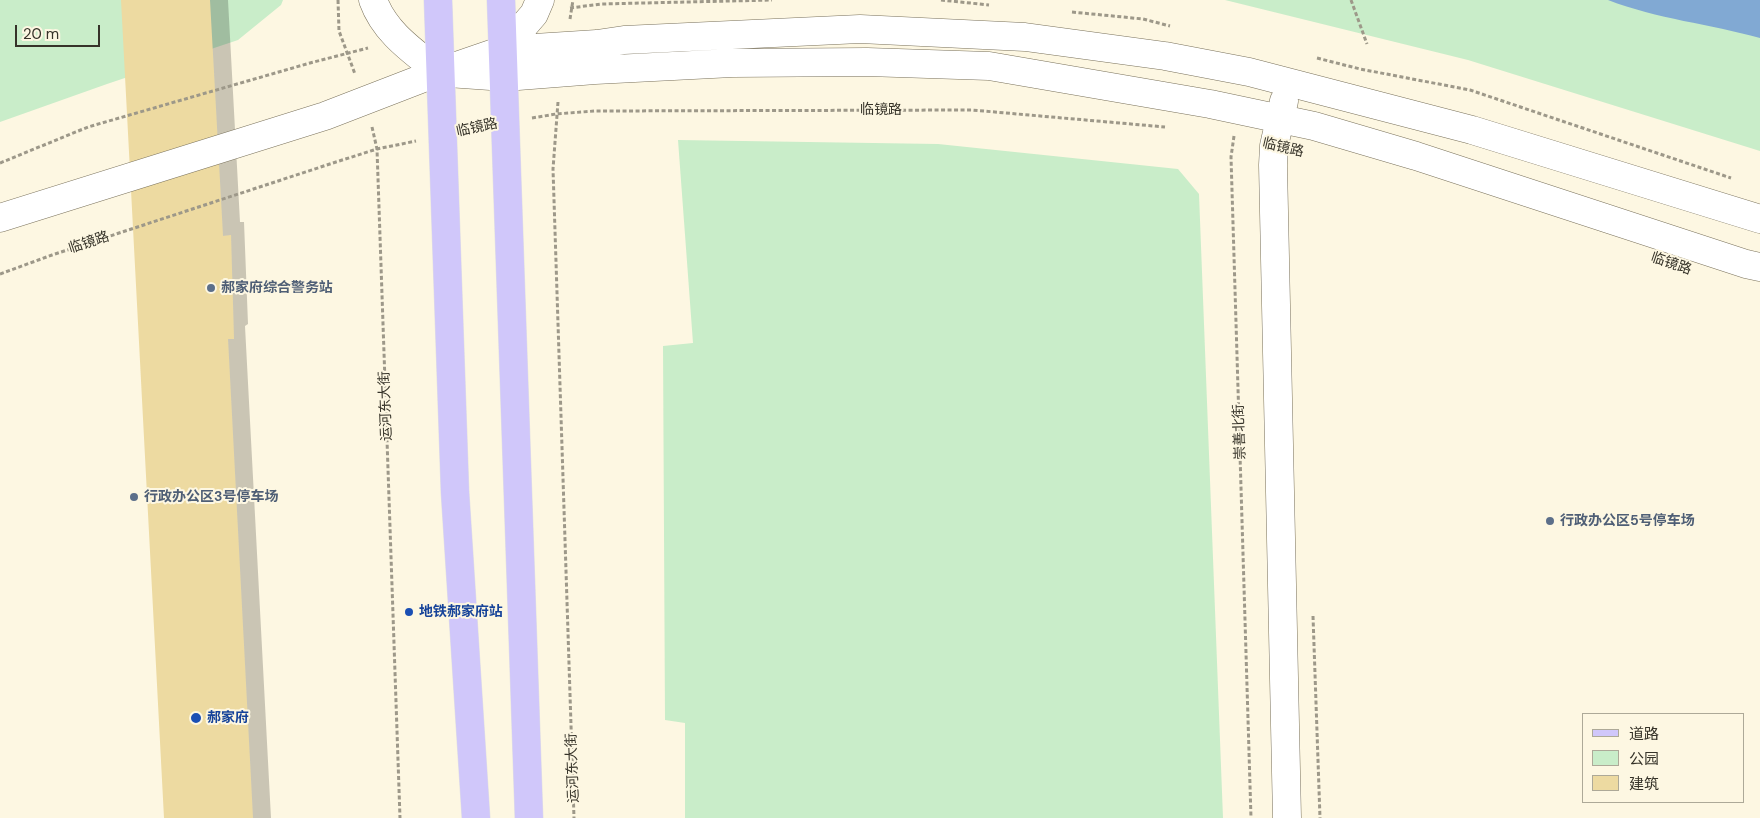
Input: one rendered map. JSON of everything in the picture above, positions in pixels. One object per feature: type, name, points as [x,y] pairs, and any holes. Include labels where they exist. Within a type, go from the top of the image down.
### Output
[{"type":"main road","points":[[438,0],[455,492],[476,818]]},
{"type":"main road","points":[[501,0],[529,818]]},
{"type":"street","points":[[373,0],[381,19],[401,41],[440,72]]},
{"type":"street","points":[[503,50],[534,14],[540,0]]},
{"type":"street","name":"临镜路","points":[[0,218],[325,116],[503,50],[597,44],[624,40],[860,29],[1015,36],[1165,56],[1249,72],[1472,130],[1760,219]]},
{"type":"street","name":"临镜路","points":[[440,72],[505,77],[732,63],[867,62],[989,66],[1238,110],[1314,126],[1416,156],[1760,268]]},
{"type":"street","points":[[1287,818],[1273,186],[1274,146],[1289,82]]},
{"type":"path","name":"运河东大街","points":[[338,0],[339,31],[346,53],[367,100],[377,150],[400,818]]},
{"type":"path","points":[[566,45],[573,0]]},
{"type":"path","points":[[1351,0],[1366,44]]},
{"type":"path","points":[[1322,90],[1330,60]]},
{"type":"path","name":"运河东大街","points":[[562,73],[556,114],[554,179],[574,818]]},
{"type":"path","name":"临镜路","points":[[506,122],[556,114],[595,111],[972,110],[1165,127]]},
{"type":"path","name":"崇善北街","points":[[1238,110],[1231,157],[1251,818]]},
{"type":"path","name":"临镜路","points":[[0,274],[52,255],[377,150],[442,135]]},
{"type":"path","name":"临镜路","points":[[1233,137],[1274,146]]},
{"type":"path","points":[[1313,609],[1320,818]]},
{"type":"green space","points":[[0,0],[283,0],[281,5],[238,40],[0,122]]},
{"type":"green space","points":[[1225,0],[1760,0],[1760,151],[1468,60]]},
{"type":"green space","points":[[678,140],[938,144],[1178,169],[1199,194],[1223,818],[685,818],[685,723],[665,720],[663,346],[693,343]]},
{"type":"water","points":[[1608,0],[1760,0],[1760,38],[1664,17]]},
{"type":"building","name":"郝家府","points":[[121,0],[210,0],[223,236],[231,235],[234,339],[228,339],[253,818],[164,818]]},
{"type":"place","name":"郝家府综合警务站","points":[[211,288]]},
{"type":"place","name":"行政办公区3号停车场","points":[[134,497]]},
{"type":"place","name":"行政办公区5号停车场","points":[[1550,521]]},
{"type":"place","name":"地铁郝家府站","points":[[409,612]]},
{"type":"place","name":"郝家府","points":[[196,718]]}]
